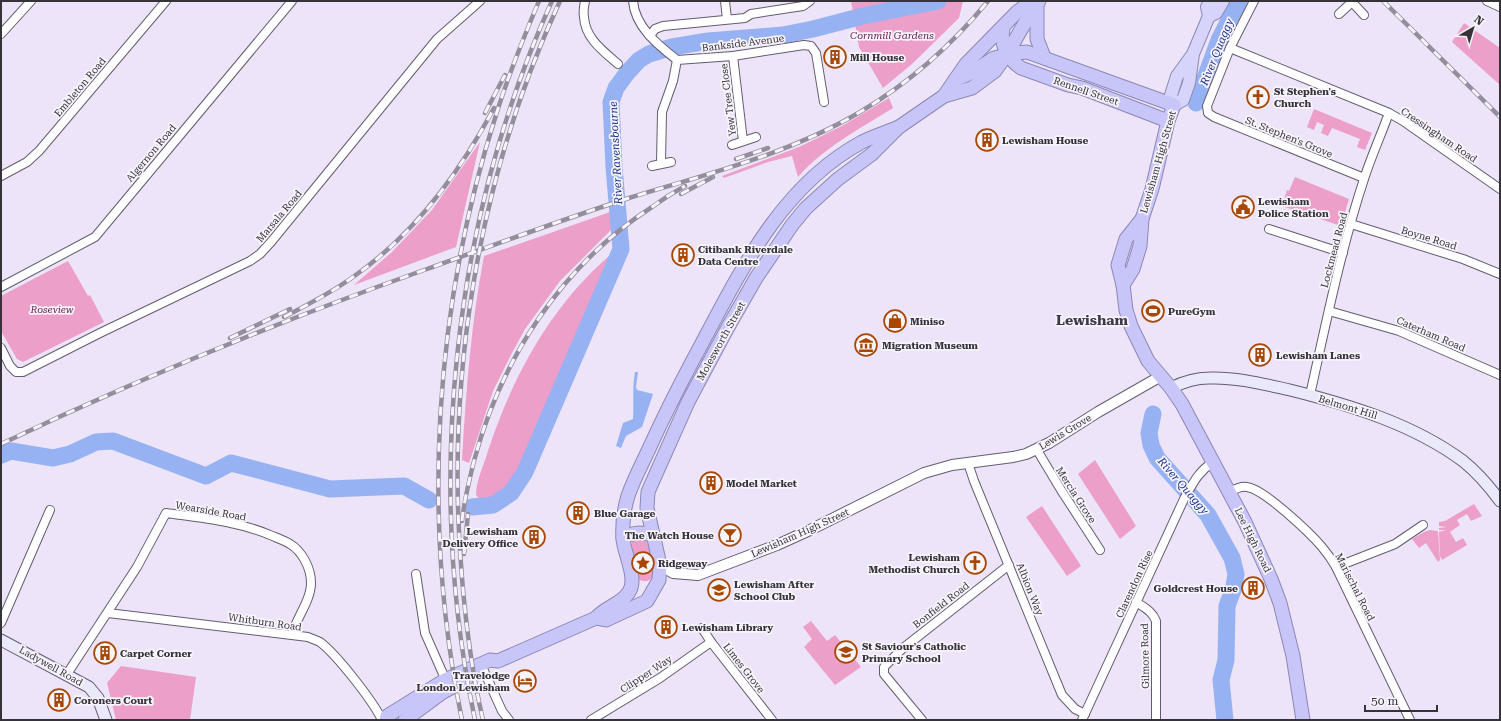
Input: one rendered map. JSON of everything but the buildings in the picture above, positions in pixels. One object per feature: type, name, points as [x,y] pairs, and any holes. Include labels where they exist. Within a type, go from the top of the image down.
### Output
[{"type":"highway","points":[[955,80],[973,72],[994,58],[1007,54],[1036,3]]},
{"type":"highway","points":[[1007,54],[1002,42],[1003,28],[1017,12],[1036,3]]},
{"type":"highway","points":[[1036,3],[1037,39],[1044,57]]},
{"type":"highway","name":"Molesworth Street","points":[[944,96],[966,64],[1003,28]]},
{"type":"highway","name":"Rennell Street","points":[[1007,54],[1027,52],[1044,57],[1174,106]]},
{"type":"highway","name":"Molesworth Street","points":[[596,618],[606,620],[647,601],[659,580],[660,565],[647,508],[647,500],[651,485],[688,402],[756,278],[792,225],[806,208],[838,179],[872,154],[899,127],[944,96],[972,88],[995,71],[1007,54]]},
{"type":"highway","name":"Rennell Street","points":[[1007,54],[1021,68],[1068,85],[1082,88],[1168,121]]},
{"type":"highway","name":"Lewisham High Street","points":[[1161,376],[1148,361],[1131,326],[1125,304],[1123,285],[1133,269],[1140,246],[1142,220],[1152,189],[1168,121],[1174,106]]},
{"type":"highway","name":"Molesworth Street","points":[[632,586],[632,577],[623,538],[623,522],[628,497],[664,416],[720,309],[765,232],[794,196],[821,170],[863,142],[899,127]]},
{"type":"highway","name":"Lee High Road","points":[[1161,376],[1182,404],[1230,492],[1260,553],[1280,603],[1293,656],[1303,720]]},
{"type":"highway","points":[[623,538],[633,533],[645,533],[652,535]]},
{"type":"highway","points":[[386,720],[387,716],[490,660],[498,661],[596,618],[601,611],[614,605],[626,596],[632,586],[656,586]]},
{"type":"highway","points":[[405,720],[448,684],[494,667],[498,661]]},
{"type":"main road","points":[[1174,106],[1183,100],[1189,83],[1193,54],[1209,16],[1207,7],[1211,1]]},
{"type":"main road","points":[[1209,16],[1216,13],[1223,1]]},
{"type":"main road","name":"Belmont Hill","points":[[1171,388],[1184,382],[1199,378],[1232,379],[1254,382],[1310,395],[1385,419],[1416,433],[1463,461],[1476,472],[1500,501]]},
{"type":"main road","name":"Ladywell Road","points":[[1,640],[89,687],[95,693],[101,704],[106,720]]},
{"type":"street","points":[[1,34],[31,1]]},
{"type":"street","name":"Embleton Road","points":[[1,176],[27,162],[39,152],[166,1]]},
{"type":"street","name":"Algernon Road","points":[[1,287],[95,237],[292,1]]},
{"type":"street","name":"Marsala Road","points":[[1,348],[10,366],[16,372],[23,372],[260,254],[437,39],[480,1]]},
{"type":"street","points":[[585,1],[584,17],[588,34],[600,48],[618,64]]},
{"type":"street","points":[[633,1],[634,10],[640,24],[650,36],[675,59],[673,81],[662,112],[661,163]]},
{"type":"street","points":[[725,1],[727,19]]},
{"type":"street","points":[[650,36],[655,29],[663,26],[745,18],[751,14],[803,6],[810,1]]},
{"type":"street","points":[[1230,48],[1254,1]]},
{"type":"street","points":[[1487,1],[1500,7]]},
{"type":"street","points":[[1339,14],[1351,2],[1364,15]]},
{"type":"street","name":"Bankside Avenue","points":[[675,59],[733,56],[804,45],[811,46],[816,52],[824,102]]},
{"type":"street","name":"St. Stephen's Grove","points":[[1230,48],[1207,106],[1208,113],[1214,117],[1364,178]]},
{"type":"street","name":"Cressingham Road","points":[[1230,48],[1403,121],[1500,189]]},
{"type":"street","name":"Yew Tree Close","points":[[733,56],[742,142]]},
{"type":"street","name":"Lockmead Road","points":[[1310,395],[1351,224],[1364,178],[1389,114]]},
{"type":"street","name":"Yew Tree Close","points":[[732,145],[756,137]]},
{"type":"street","points":[[652,166],[671,162]]},
{"type":"street","name":"Boyne Road","points":[[1351,224],[1463,259],[1500,274]]},
{"type":"street","points":[[1269,229],[1343,253]]},
{"type":"street","name":"Caterham Road","points":[[1329,311],[1399,331],[1500,375]]},
{"type":"street","name":"Lewis Grove","points":[[936,468],[1013,457],[1037,450],[1098,412],[1161,376]]},
{"type":"street","name":"Mercia Grove","points":[[1037,450],[1100,550]]},
{"type":"street","name":"Clarendon Rise","points":[[1083,717],[1184,499],[1194,480],[1203,469],[1213,462]]},
{"type":"street","name":"Albion Way","points":[[968,463],[1062,695],[1083,717]]},
{"type":"street","name":"Lewisham High Street","points":[[660,565],[673,573],[698,575],[750,556],[810,530],[890,489],[936,468]]},
{"type":"street","name":"Marischal Road","points":[[1230,492],[1239,487],[1246,486],[1256,490],[1298,524],[1322,547],[1336,567],[1410,720]]},
{"type":"street","points":[[1,622],[50,510]]},
{"type":"street","name":"Wearside Road","points":[[67,674],[137,567],[166,513],[233,523],[258,530],[290,543],[297,549],[310,574],[311,586],[308,599],[292,634]]},
{"type":"street","points":[[1336,567],[1395,544],[1424,525]]},
{"type":"street","name":"Bonfield Road","points":[[922,720],[884,674],[884,667],[902,649],[1009,565]]},
{"type":"street","points":[[416,574],[425,633],[448,684]]},
{"type":"street","name":"Gilmore Road","points":[[1136,602],[1148,609],[1154,615],[1156,621],[1156,720]]},
{"type":"street","name":"Whitburn Road","points":[[108,613],[308,637],[319,642],[325,647],[355,681],[378,712],[382,720]]},
{"type":"street","name":"Limes Grove","points":[[702,628],[711,642],[772,720]]},
{"type":"street","name":"Clipper Way","points":[[591,720],[660,678],[711,642]]},
{"type":"street","points":[[484,671],[502,711],[509,720]]},
{"type":"green space","name":"Cornmill Gardens","points":[[851,1],[963,1],[959,18],[912,64],[883,88],[859,47]]},
{"type":"green space","points":[[1464,23],[1500,48],[1500,85],[1452,42]]},
{"type":"green space","points":[[889,98],[893,108],[855,131],[831,148],[798,177],[792,156],[768,162],[724,178],[722,176],[799,147],[842,126]]},
{"type":"green space","points":[[1314,109],[1372,133],[1365,150],[1357,147],[1360,139],[1332,128],[1328,136],[1321,133],[1324,125],[1317,122],[1314,130],[1307,127]]},
{"type":"green space","points":[[480,142],[456,247],[354,285],[392,252],[432,210]]},
{"type":"green space","points":[[1295,177],[1349,199],[1341,226],[1282,206],[1287,190],[1289,191]]},
{"type":"green space","points":[[613,211],[615,226],[560,281],[525,329],[493,391],[469,463],[462,460],[470,358],[479,281],[484,256]]},
{"type":"green space","points":[[609,256],[518,476],[497,495],[481,501],[476,495],[479,479],[498,424],[521,371],[535,345],[551,321],[588,276]]},
{"type":"green space","name":"Roseview","points":[[68,261],[88,296],[90,295],[104,322],[23,362],[17,359],[1,331],[1,296]]},
{"type":"green space","points":[[1095,460],[1136,526],[1120,539],[1078,474]]},
{"type":"green space","points":[[1474,504],[1482,516],[1471,521],[1467,514],[1457,520],[1460,525],[1450,532],[1456,542],[1463,538],[1467,545],[1442,560],[1440,556],[1439,532],[1446,530],[1439,530],[1439,528],[1447,527],[1439,526],[1439,522],[1445,521]]},
{"type":"green space","points":[[1042,506],[1081,566],[1067,576],[1026,517]]},
{"type":"green space","points":[[1430,530],[1438,531],[1440,560],[1438,562],[1426,543],[1419,548],[1412,539]]},
{"type":"green space","points":[[644,539],[652,555],[654,570],[653,576],[649,580],[642,581],[635,573],[629,546],[634,540]]},
{"type":"green space","points":[[811,621],[827,641],[835,635],[861,667],[835,685],[804,647],[812,639],[803,627]]},
{"type":"green space","points":[[121,666],[196,677],[190,720],[116,720],[107,683]]},
{"type":"water","points":[[635,372],[638,372],[637,390],[653,394],[642,427],[626,436],[621,448],[616,446],[623,423],[633,419],[633,390]]},
{"type":"waterway","name":"River Ravensbourne","points":[[472,507],[493,505],[511,493],[525,472],[621,249],[614,167],[611,102],[616,88],[627,73],[639,60],[649,54],[672,47],[708,41],[783,35],[863,16],[938,1]]},
{"type":"waterway","name":"River Quaggy","points":[[1196,103],[1219,40],[1239,1]]},
{"type":"waterway","name":"River Quaggy","points":[[1153,414],[1149,433],[1151,445],[1157,458],[1208,515],[1232,558],[1236,574],[1234,587],[1227,606],[1226,660],[1221,680],[1225,720]]},
{"type":"waterway","name":"River Ravensbourne","points":[[1,455],[11,451],[53,458],[70,454],[96,442],[113,441],[206,476],[231,463],[330,489],[404,486],[429,500]]},
{"type":"railway","points":[[462,720],[449,645],[441,568],[438,492],[440,415],[447,339],[459,263],[475,188],[496,115],[539,1]]},
{"type":"railway","points":[[475,720],[460,630],[452,539],[451,447],[457,354],[471,263],[491,173],[518,85],[552,1]]},
{"type":"railway","points":[[483,720],[465,614],[458,504],[458,430],[464,356],[474,283],[488,211],[507,139],[531,69],[560,1]]},
{"type":"railway","points":[[1,444],[159,373],[266,329],[373,288],[578,215],[747,162],[805,140],[860,112],[896,89],[945,48],[988,1]]},
{"type":"railway","points":[[1383,1],[1500,117]]},
{"type":"railway","points":[[485,113],[505,75]]},
{"type":"railway","points":[[284,317],[345,283],[396,242],[434,201],[466,156],[494,108]]},
{"type":"railway","points":[[736,159],[768,148]]},
{"type":"railway","points":[[681,194],[713,177]]},
{"type":"railway","points":[[462,521],[470,476],[486,423],[501,386],[518,351],[539,318],[563,286],[590,257],[620,230],[660,201],[685,186]]},
{"type":"railway","points":[[230,338],[290,309]]},
{"type":"railway","points":[[464,554],[468,514]]},
{"type":"place","name":"Mill House","points":[[835,57]]},
{"type":"place","name":"St Stephen's Church","points":[[1258,97]]},
{"type":"place","name":"Lewisham House","points":[[987,140]]},
{"type":"place","name":"Lewisham Police Station","points":[[1243,207]]},
{"type":"place","name":"Citibank Riverdale Data Centre","points":[[683,255]]},
{"type":"place","name":"PureGym","points":[[1153,311]]},
{"type":"place","name":"Miniso","points":[[895,321]]},
{"type":"place","name":"Migration Museum","points":[[866,345]]},
{"type":"place","name":"Lewisham Lanes","points":[[1260,355]]},
{"type":"place","name":"Model Market","points":[[711,483]]},
{"type":"place","name":"Blue Garage","points":[[578,513]]},
{"type":"place","name":"The Watch House","points":[[730,535]]},
{"type":"place","name":"Lewisham Delivery Office","points":[[534,537]]},
{"type":"place","name":"Ridgeway","points":[[643,563]]},
{"type":"place","name":"Lewisham Methodist Church","points":[[975,563]]},
{"type":"place","name":"Goldcrest House","points":[[1253,588]]},
{"type":"place","name":"Lewisham After School Club","points":[[719,590]]},
{"type":"place","name":"Lewisham Library","points":[[666,627]]},
{"type":"place","name":"St Saviour's Catholic Primary School","points":[[846,652]]},
{"type":"place","name":"Carpet Corner","points":[[105,653]]},
{"type":"place","name":"Travelodge London Lewisham","points":[[525,681]]},
{"type":"place","name":"Coroners Court","points":[[59,700]]},
{"type":"district","name":"Lewisham","points":[[1092,320]]}]
